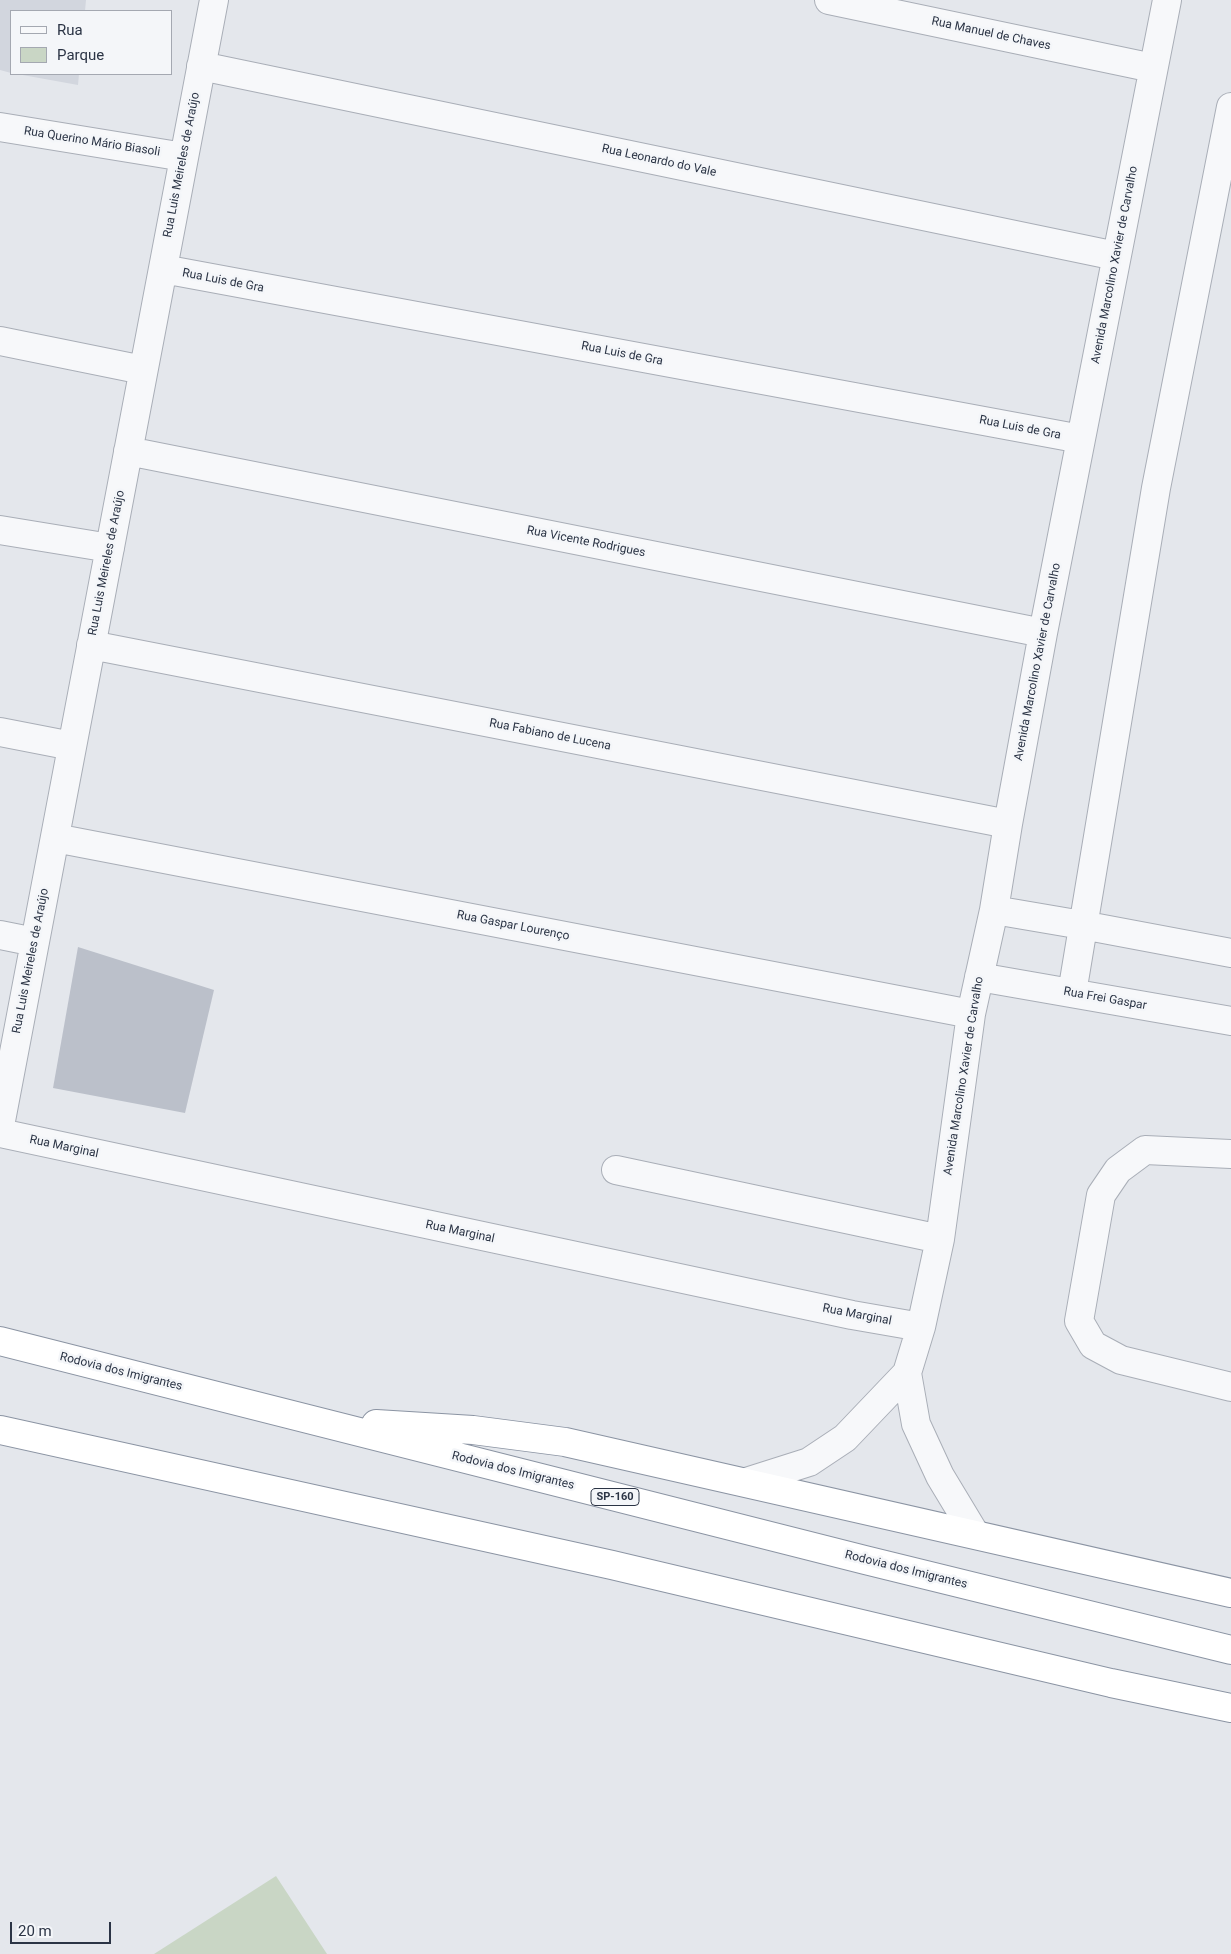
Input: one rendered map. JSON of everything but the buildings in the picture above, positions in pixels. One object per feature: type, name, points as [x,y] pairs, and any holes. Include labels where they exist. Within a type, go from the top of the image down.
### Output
[{"type":"highway","name":"Rodovia dos Imigrantes","points":[[0,1341],[855,1558],[1231,1650]]},
{"type":"highway","points":[[314,1421],[473,1430],[565,1442],[1231,1593]]},
{"type":"highway","points":[[0,1430],[612,1565],[1111,1683],[1231,1708]]},
{"type":"street","name":"Rua Luis Meireles de Araújo","points":[[0,1126],[214,0]]},
{"type":"street","name":"Rua Manuel de Chaves","points":[[829,0],[1153,68]]},
{"type":"street","name":"Avenida Marcolino Xavier de Carvalho","points":[[907,1373],[921,1327],[940,1239],[971,1014],[994,910],[1043,634],[1166,0]]},
{"type":"street","name":"Rua Leonardo do Vale","points":[[201,66],[1116,256]]},
{"type":"street","points":[[1072,993],[1156,488],[1231,107]]},
{"type":"street","name":"Rua Querino Mário Biasoli","points":[[0,127],[184,157]]},
{"type":"street","name":"Rua Luis de Gra","points":[[163,269],[1080,439]]},
{"type":"street","points":[[0,341],[143,370]]},
{"type":"street","name":"Rua Vicente Rodrigues","points":[[128,451],[1043,634]]},
{"type":"street","points":[[0,530],[110,548]]},
{"type":"street","name":"Rua Fabiano de Lucena","points":[[91,645],[1008,824]]},
{"type":"street","points":[[0,732],[72,746]]},
{"type":"street","name":"Rua Gaspar Lourenço","points":[[55,838],[971,1014]]},
{"type":"street","points":[[994,910],[1082,924],[1231,953]]},
{"type":"street","points":[[0,935],[35,942]]},
{"type":"street","name":"Rua Frei Gaspar","points":[[978,977],[1231,1021]]},
{"type":"street","name":"Rua Marginal","points":[[0,1133],[843,1313],[921,1327]]},
{"type":"street","points":[[1231,1154],[1145,1150],[1118,1170],[1101,1195],[1080,1321],[1093,1345],[1121,1360],[1231,1387]]},
{"type":"street","points":[[616,1170],[940,1239]]},
{"type":"street","points":[[746,1482],[809,1462],[844,1438],[907,1373]]},
{"type":"street","points":[[907,1373],[916,1424],[940,1476],[975,1534]]},
{"type":"shaded area","points":[[0,0],[86,0],[85,10],[10,10],[10,73],[0,70]]},
{"type":"shaded area","points":[[23,75],[79,75],[78,85]]},
{"type":"green space","points":[[276,1876],[327,1954],[154,1954]]}]
